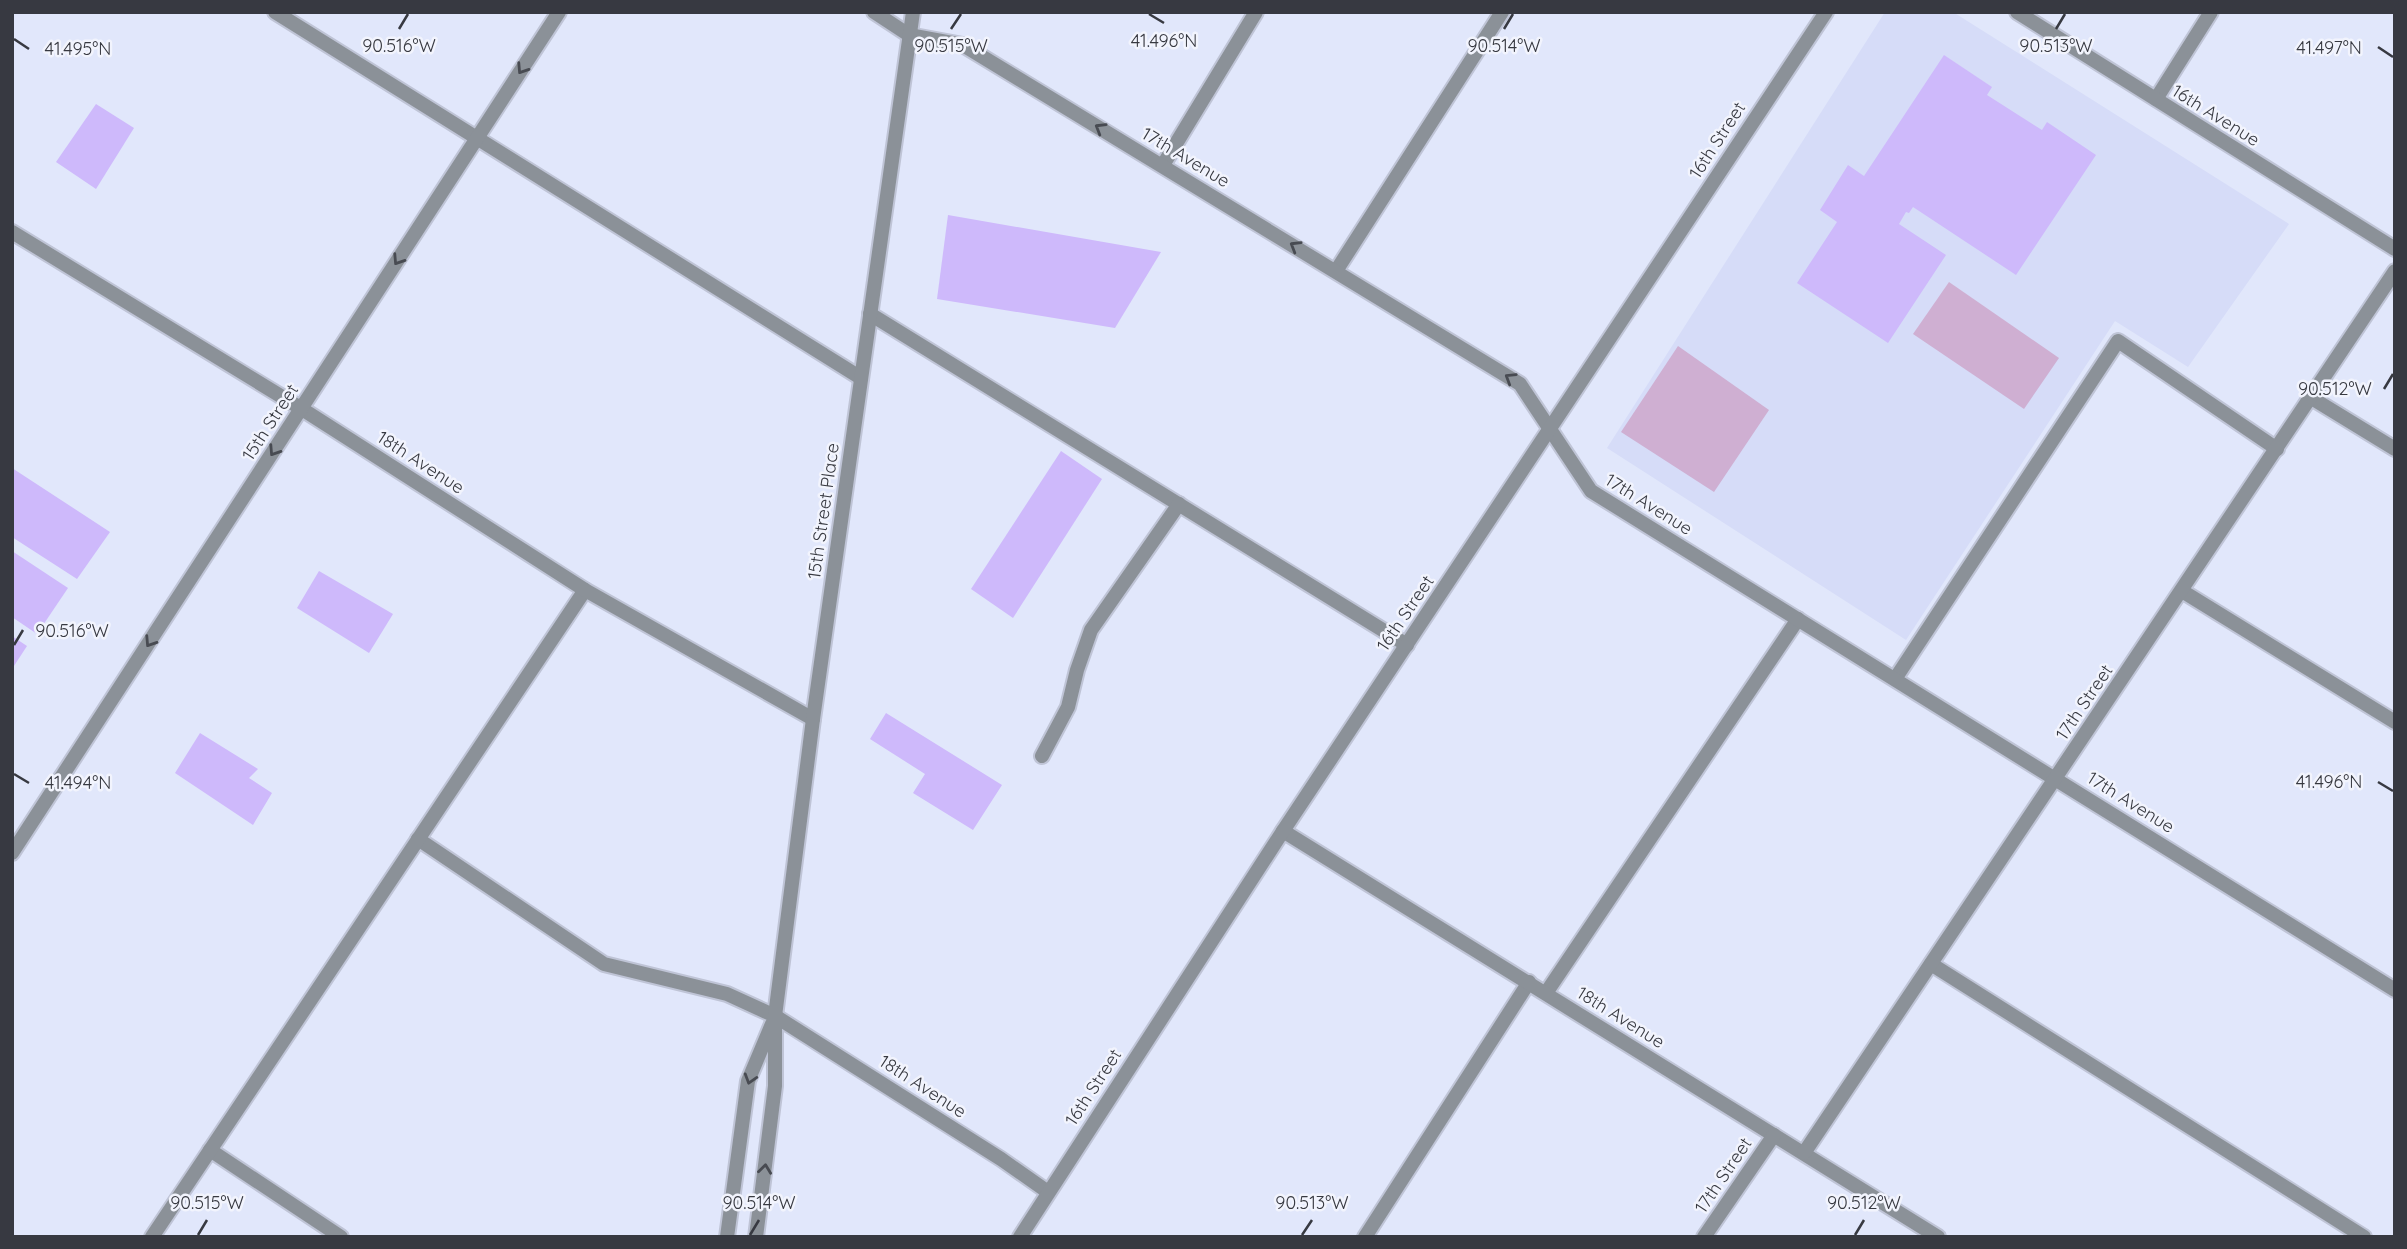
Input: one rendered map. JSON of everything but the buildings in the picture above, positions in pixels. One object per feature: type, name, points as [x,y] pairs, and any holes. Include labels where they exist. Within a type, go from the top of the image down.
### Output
[{"type":"street","points":[[275,12],[861,378]]},
{"type":"street","name":"15th Street","points":[[12,853],[559,12]]},
{"type":"street","name":"17th Avenue","points":[[874,12],[909,35],[963,46],[1520,384],[1549,432],[1591,491],[2395,989]]},
{"type":"street","name":"15th Street Place","points":[[756,1237],[775,1086],[775,1016],[813,719],[912,12]]},
{"type":"street","points":[[1163,165],[1255,12]]},
{"type":"street","points":[[1336,271],[1502,12]]},
{"type":"street","name":"16th Street","points":[[1020,1237],[1283,831],[1825,12]]},
{"type":"street","name":"16th Avenue","points":[[2017,12],[2395,249]]},
{"type":"street","points":[[2156,99],[2211,12]]},
{"type":"street","name":"18th Avenue","points":[[12,232],[302,409],[585,590],[813,719]]},
{"type":"street","name":"17th Street","points":[[1804,1153],[2395,271]]},
{"type":"street","points":[[870,314],[1407,645]]},
{"type":"street","points":[[1895,680],[2118,341],[2277,449]]},
{"type":"street","points":[[2310,397],[2395,449]]},
{"type":"street","points":[[1042,756],[1068,707],[1091,630],[1179,504]]},
{"type":"street","points":[[152,1237],[585,590]]},
{"type":"street","points":[[2182,591],[2395,722]]},
{"type":"street","points":[[1546,993],[1798,619]]},
{"type":"street","name":"18th Avenue","points":[[1283,831],[1938,1237]]},
{"type":"street","name":"18th Avenue","points":[[418,839],[604,964],[727,994],[775,1016],[1001,1159],[1048,1192]]},
{"type":"street","points":[[1931,964],[2364,1237]]},
{"type":"street","points":[[1365,1237],[1529,982]]},
{"type":"street","name":"15th Street Place","points":[[727,1237],[748,1081],[775,1016]]},
{"type":"street","name":"17th Street","points":[[1704,1237],[1774,1135]]},
{"type":"street","points":[[210,1150],[341,1237]]},
{"type":"shaded area","points":[[1885,12],[1953,12],[2289,224],[2188,367],[2115,321],[1906,640],[1607,448]]},
{"type":"shaded area","points":[[1949,282],[2059,358],[2024,409],[1913,334]]},
{"type":"shaded area","points":[[1678,346],[1769,410],[1714,492],[1621,432]]}]
